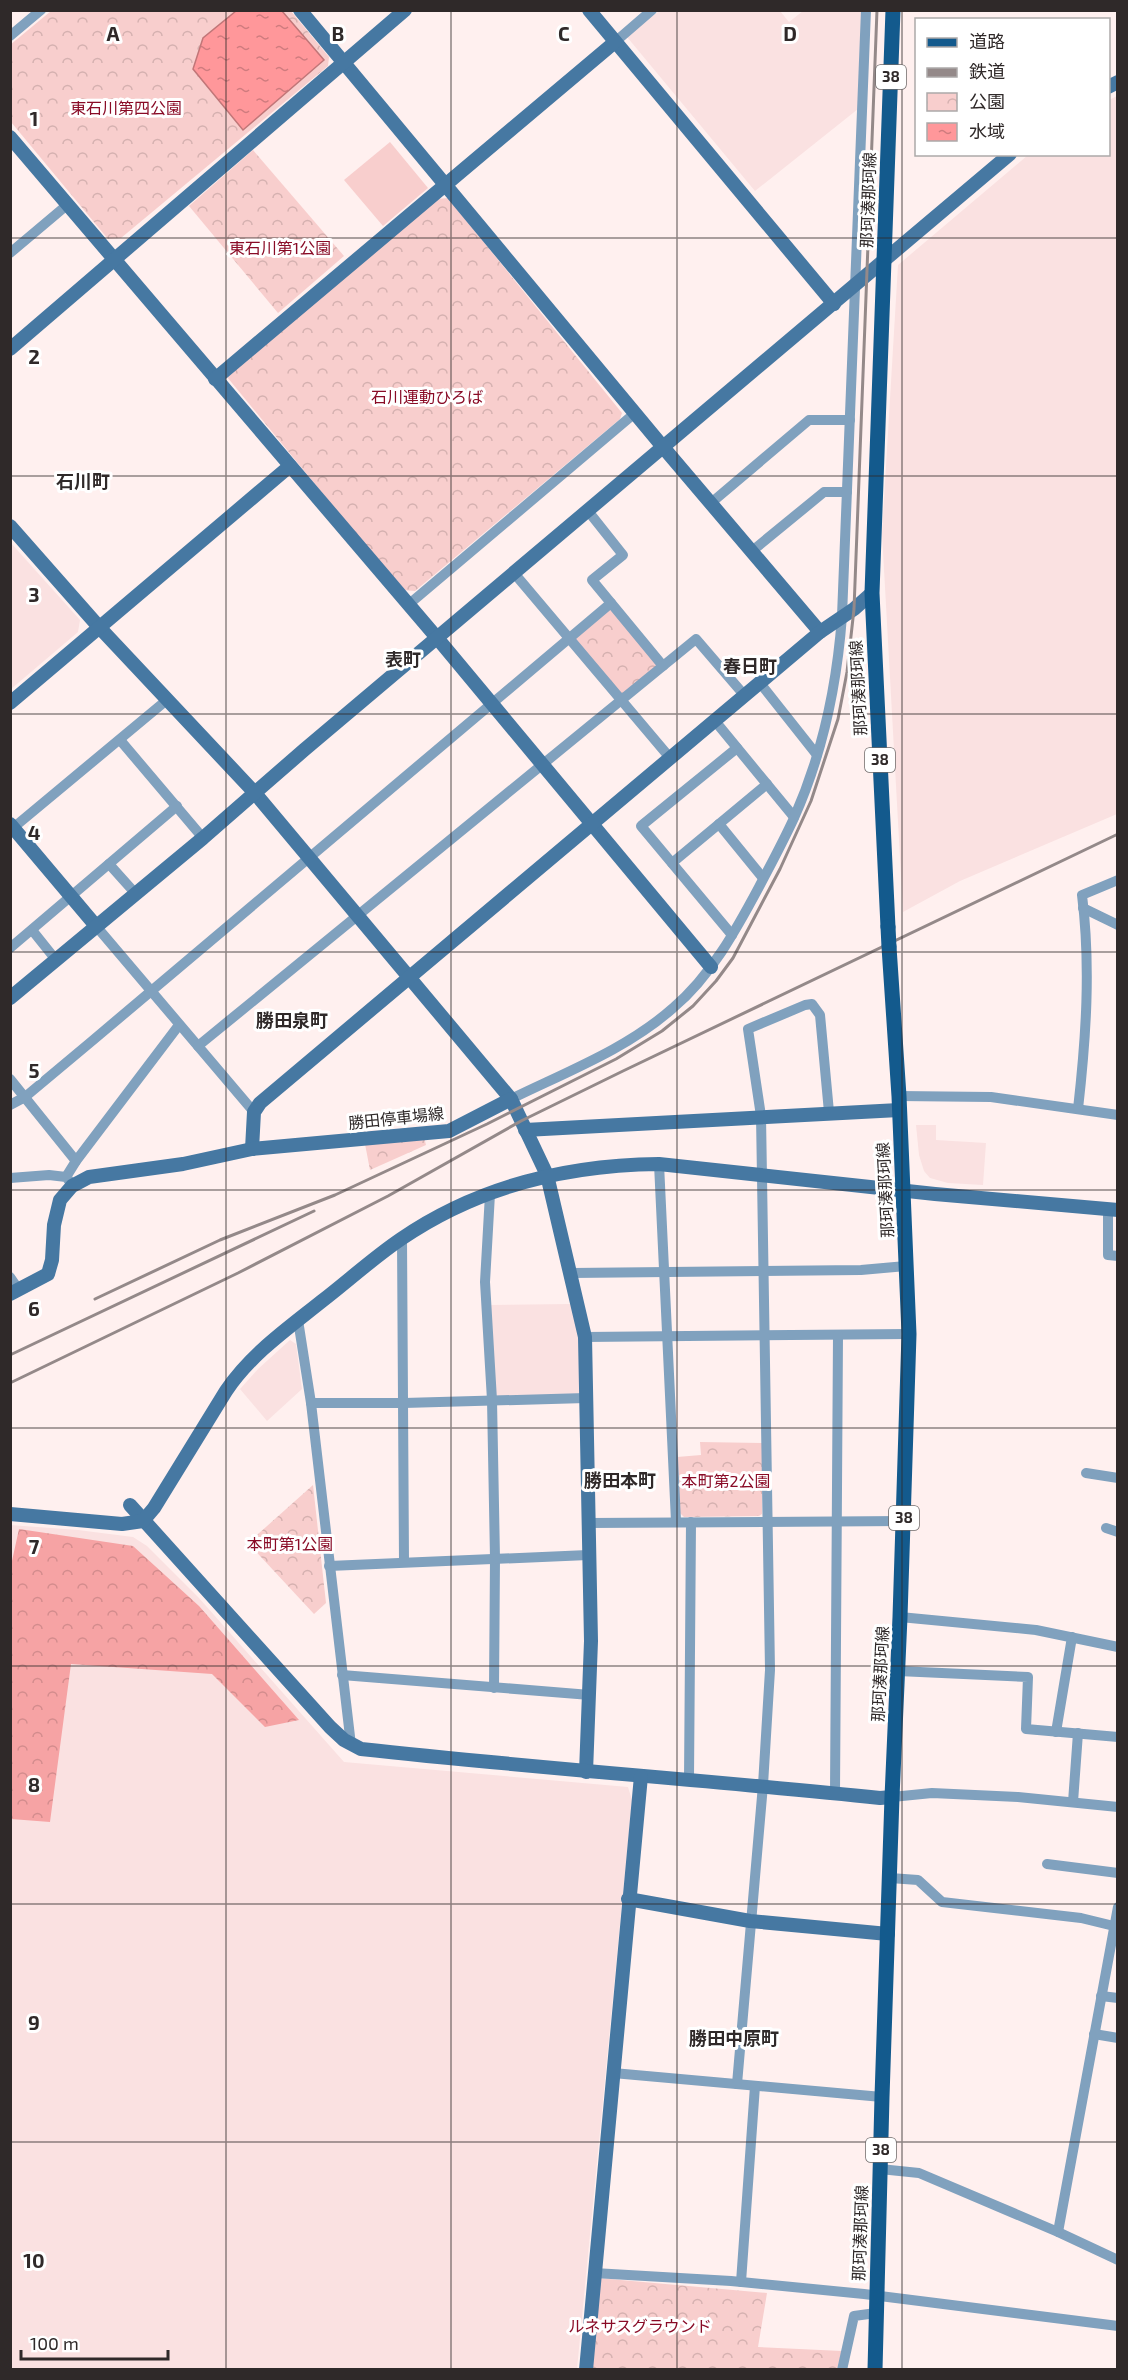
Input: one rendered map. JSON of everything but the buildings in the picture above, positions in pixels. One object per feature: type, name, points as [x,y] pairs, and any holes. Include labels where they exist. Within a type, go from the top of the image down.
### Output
[{"type":"main road","name":"那珂湊那珂線","points":[[875,2370],[882,2097],[909,1334],[872,593],[893,10]]},
{"type":"street","points":[[10,36],[41,10]]},
{"type":"street","points":[[300,10],[820,632]]},
{"type":"street","points":[[589,10],[834,304]]},
{"type":"street","points":[[215,379],[652,10]]},
{"type":"street","points":[[511,1099],[602,1055],[635,1035],[672,1010],[711,967],[764,878],[794,817],[817,755],[838,655],[842,616],[866,10]]},
{"type":"street","points":[[10,349],[345,64],[397,13]]},
{"type":"street","points":[[10,137],[438,639],[711,967]]},
{"type":"street","points":[[10,998],[203,838],[254,792],[1008,156]]},
{"type":"street","points":[[10,253],[67,205]]},
{"type":"street","points":[[408,604],[635,413]]},
{"type":"street","points":[[711,503],[809,420],[850,420]]},
{"type":"street","points":[[10,703],[290,466]]},
{"type":"street","points":[[752,551],[824,492],[847,492]]},
{"type":"street","points":[[588,511],[623,555],[592,580],[663,666]]},
{"type":"street","points":[[10,526],[99,627],[254,792],[511,1099],[547,1175],[585,1337],[590,1695],[586,1772]]},
{"type":"street","points":[[514,573],[671,759]]},
{"type":"street","points":[[252,1149],[254,1112],[260,1103],[820,632],[854,609],[872,593]]},
{"type":"street","points":[[10,1105],[25,1097],[151,992],[611,603]]},
{"type":"street","points":[[198,1047],[696,639],[745,696]]},
{"type":"street","points":[[760,683],[817,755]]},
{"type":"street","points":[[168,699],[12,826],[254,1112]]},
{"type":"street","points":[[715,721],[794,817]]},
{"type":"street","points":[[120,740],[203,838]]},
{"type":"street","points":[[732,935],[641,826],[737,748]]},
{"type":"street","points":[[672,863],[767,784]]},
{"type":"street","points":[[10,948],[177,806]]},
{"type":"street","points":[[719,824],[764,878]]},
{"type":"street","points":[[109,864],[135,893]]},
{"type":"street","points":[[1078,1109],[1087,1027],[1087,972],[1082,896],[1118,880]]},
{"type":"street","points":[[1083,909],[1118,925]]},
{"type":"street","points":[[32,930],[56,960]]},
{"type":"street","points":[[736,2084],[763,1785],[770,1670],[761,1116],[748,1029],[812,1004],[820,1015],[828,1112]]},
{"type":"street","points":[[10,1277],[15,1292],[48,1274],[57,1211],[76,1161],[179,1025]]},
{"type":"street","points":[[10,1079],[76,1161]]},
{"type":"street","points":[[525,1130],[828,1112],[899,1103],[991,1097],[1118,1115]]},
{"type":"street","name":"勝田停車場線","points":[[69,1181],[183,1164],[252,1149],[449,1131],[511,1099]]},
{"type":"street","points":[[10,1514],[122,1524],[142,1521],[154,1508],[238,1374],[260,1351],[402,1239],[448,1211],[547,1175],[620,1164],[659,1164],[903,1191],[1113,1210],[1108,1255],[1118,1256]]},
{"type":"street","points":[[659,1164],[676,1521]]},
{"type":"street","points":[[10,1178],[49,1175],[69,1181]]},
{"type":"street","points":[[490,1194],[485,1282],[492,1400],[495,1558],[494,1688]]},
{"type":"street","points":[[402,1239],[404,1562]]},
{"type":"street","points":[[572,1274],[861,1270],[906,1266]]},
{"type":"street","points":[[298,1320],[311,1404],[351,1745]]},
{"type":"street","points":[[585,1337],[909,1334]]},
{"type":"street","points":[[835,1793],[838,1335]]},
{"type":"street","points":[[311,1404],[586,1398]]},
{"type":"street","points":[[1086,1473],[1118,1478]]},
{"type":"street","points":[[130,1505],[330,1727],[351,1745],[361,1749],[586,1772],[763,1785],[880,1798],[932,1793],[1018,1797],[1118,1807]]},
{"type":"street","points":[[588,1523],[768,1520],[904,1521]]},
{"type":"street","points":[[688,1779],[691,1522]]},
{"type":"street","points":[[1106,1528],[1118,1532]]},
{"type":"street","points":[[329,1566],[588,1555]]},
{"type":"street","points":[[900,1617],[1036,1630],[1118,1647]]},
{"type":"street","points":[[1056,1732],[1072,1637]]},
{"type":"street","points":[[898,1671],[1028,1677],[1026,1729],[1118,1737]]},
{"type":"street","points":[[342,1675],[590,1695]]},
{"type":"street","points":[[1073,1802],[1078,1733]]},
{"type":"street","points":[[586,2370],[641,1776]]},
{"type":"street","points":[[1047,1864],[1118,1873]]},
{"type":"street","points":[[890,1878],[918,1880],[942,1902],[1082,1918],[1116,1927]]},
{"type":"street","points":[[628,1899],[750,1921],[888,1934]]},
{"type":"street","points":[[1058,2232],[1118,1907]]},
{"type":"street","points":[[1101,1996],[1118,1998]]},
{"type":"street","points":[[1094,2034],[1118,2038]]},
{"type":"street","points":[[613,2073],[882,2097]]},
{"type":"street","points":[[741,2282],[754,2086]]},
{"type":"street","points":[[880,2169],[919,2173],[1118,2260]]},
{"type":"street","points":[[594,2273],[741,2282],[877,2296],[1118,2326]]},
{"type":"street","points":[[842,2370],[854,2316],[876,2313]]},
{"type":"shaded area","points":[[659,11],[780,11],[789,22],[803,11],[861,11],[858,109],[755,191],[627,37]]},
{"type":"shaded area","points":[[1117,96],[1117,814],[960,881],[903,912],[882,533],[898,265],[1027,156],[1110,156],[1110,100]]},
{"type":"shaded area","points":[[10,542],[80,620],[78,632],[11,689]]},
{"type":"shaded area","points":[[916,1125],[936,1125],[936,1140],[986,1143],[983,1185],[948,1183],[930,1178],[924,1171],[919,1155]]},
{"type":"shaded area","points":[[571,1304],[580,1337],[581,1391],[578,1395],[500,1397],[495,1394],[489,1305]]},
{"type":"shaded area","points":[[290,1340],[296,1344],[302,1389],[267,1421],[240,1389]]},
{"type":"shaded area","points":[[10,1525],[133,1537],[147,1546],[199,1598],[344,1762],[628,1787],[632,1800],[577,2369],[11,2369]]},
{"type":"green space","name":"東石川第四公園","points":[[290,10],[329,57],[328,66],[121,238],[108,239],[11,122],[10,45],[51,11]]},
{"type":"green space","points":[[390,142],[428,188],[383,226],[344,180]]},
{"type":"green space","name":"東石川第1公園","points":[[253,150],[344,256],[278,313],[189,206]]},
{"type":"green space","name":"石川運動ひろば","points":[[448,198],[622,413],[620,419],[415,591],[402,590],[227,377],[437,199]]},
{"type":"green space","points":[[611,603],[663,666],[621,701],[569,640]]},
{"type":"green space","points":[[424,1137],[426,1145],[370,1170],[365,1144]]},
{"type":"green space","name":"本町第2公園","points":[[700,1442],[762,1443],[762,1514],[759,1516],[684,1517],[678,1511],[677,1457],[701,1455]]},
{"type":"green space","name":"本町第1公園","points":[[313,1485],[326,1603],[314,1614],[248,1543]]},
{"type":"green space","points":[[19,1529],[133,1546],[199,1606],[299,1720],[265,1727],[212,1674],[71,1664],[50,1822],[11,1819],[10,1570]]},
{"type":"green space","name":"ルネサスグラウンド","points":[[598,2278],[767,2293],[758,2347],[842,2351],[837,2369],[591,2370]]},
{"type":"water","points":[[236,11],[282,11],[324,60],[243,130],[193,69],[203,38]]},
{"type":"railway","points":[[95,1299],[220,1240],[335,1195],[487,1124],[616,1059],[662,1031],[693,1006],[733,958],[780,869],[811,801],[838,719],[847,672],[854,609],[877,10]]},
{"type":"railway","points":[[10,1383],[238,1273],[388,1196],[521,1121],[1118,834]]},
{"type":"railway","points":[[10,1355],[314,1211]]},
{"type":"district","name":"石川町","points":[[83,482]]},
{"type":"district","name":"表町","points":[[403,660]]},
{"type":"district","name":"春日町","points":[[750,667]]},
{"type":"district","name":"勝田泉町","points":[[292,1021]]},
{"type":"district","name":"勝田本町","points":[[620,1481]]},
{"type":"district","name":"勝田中原町","points":[[734,2039]]}]
